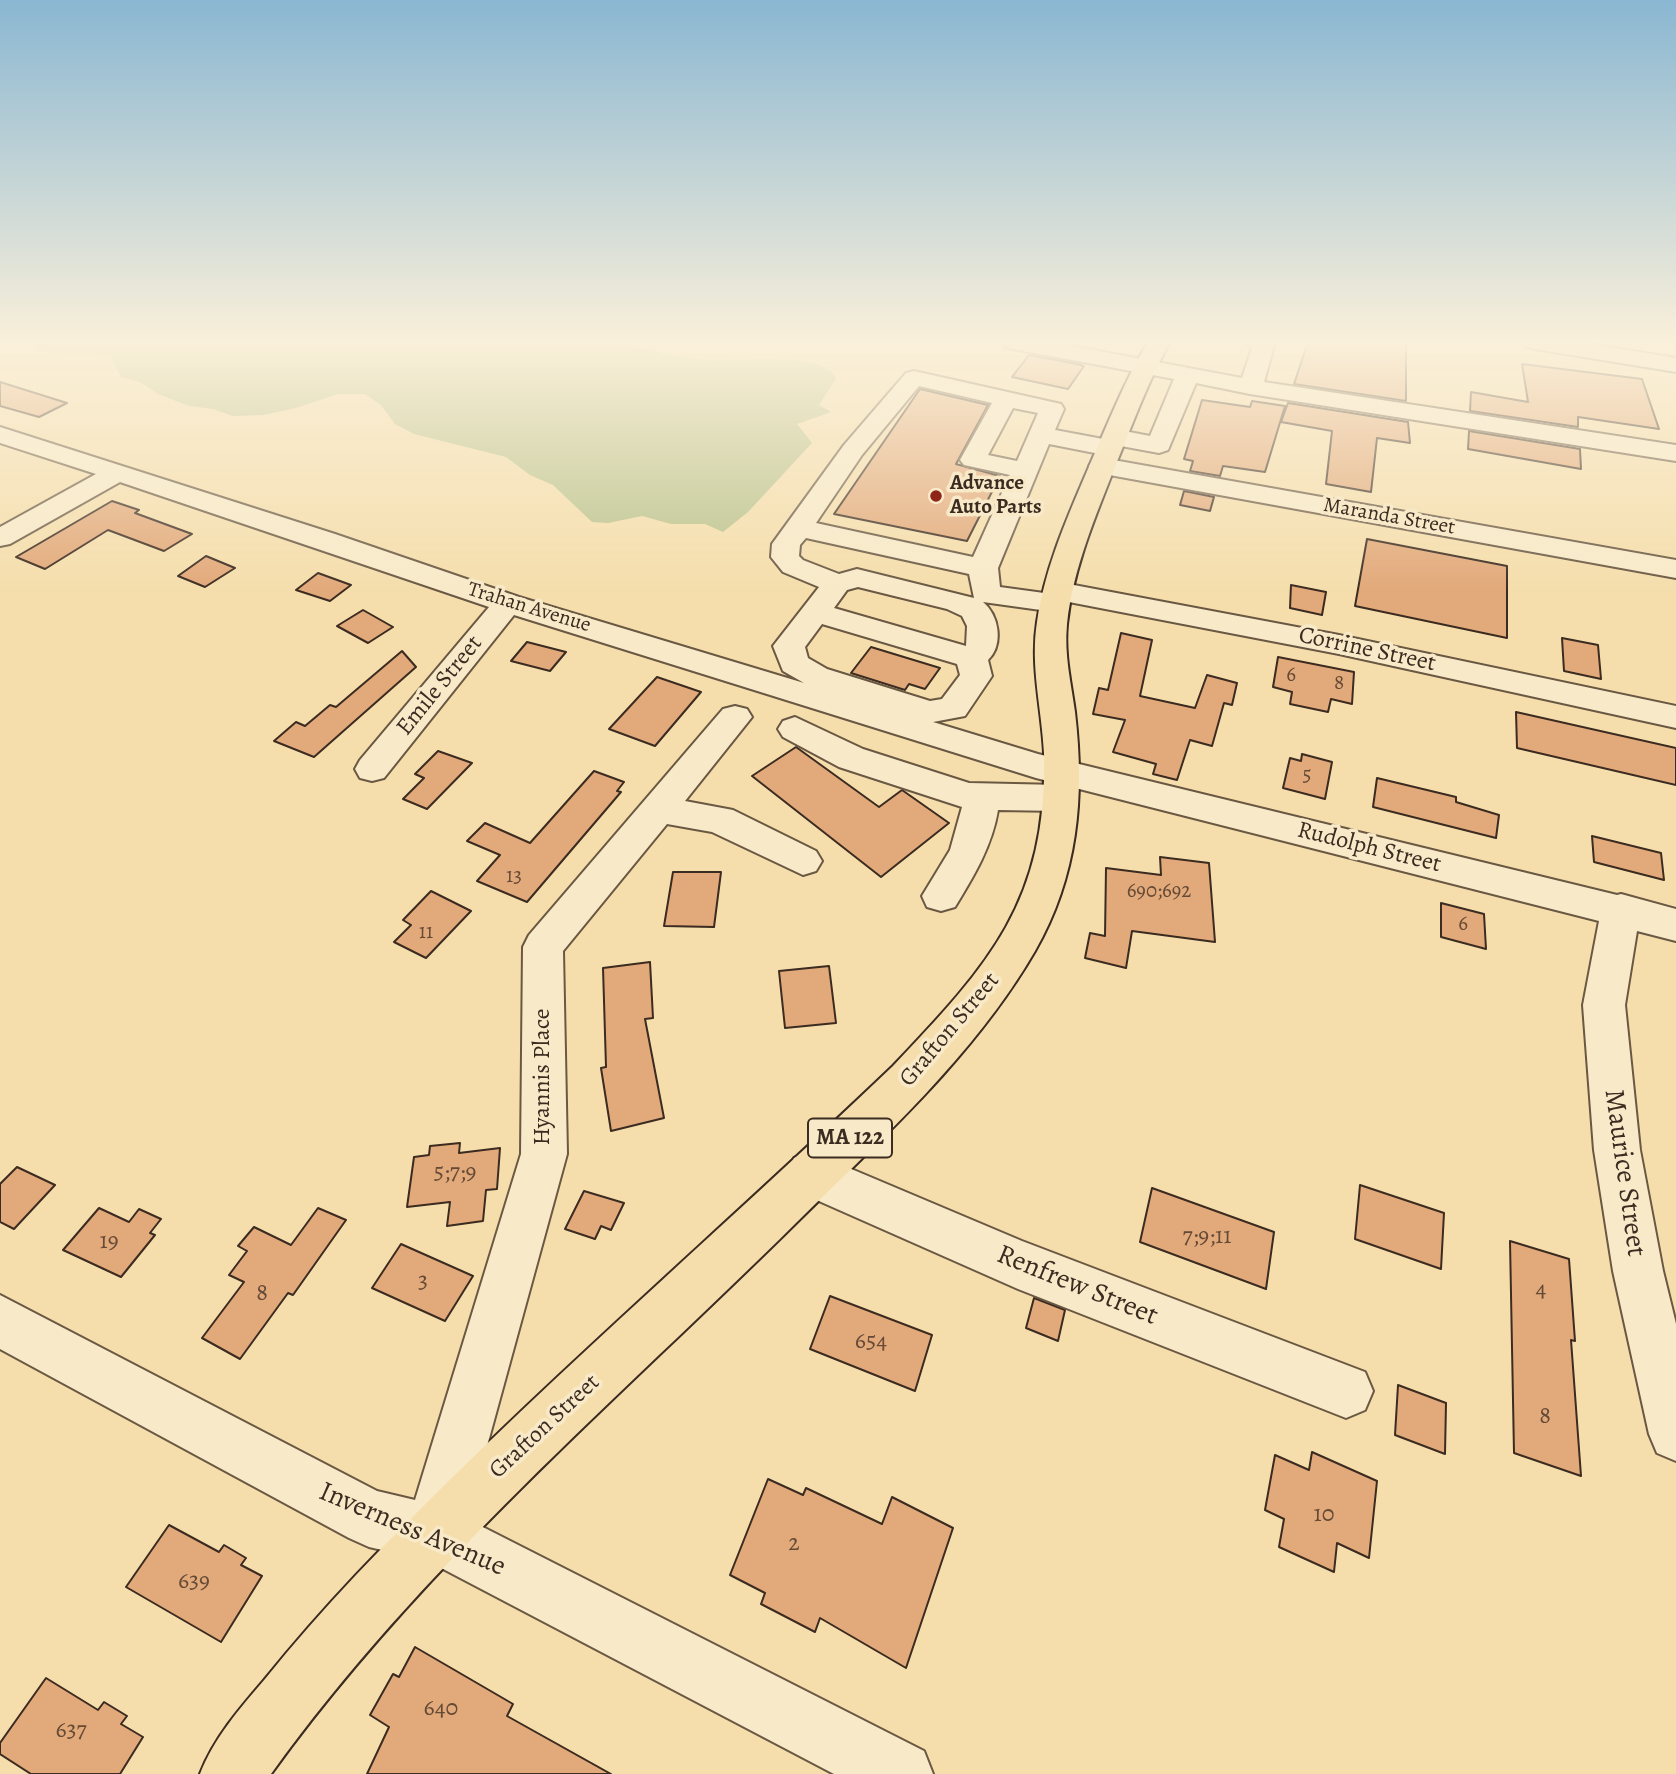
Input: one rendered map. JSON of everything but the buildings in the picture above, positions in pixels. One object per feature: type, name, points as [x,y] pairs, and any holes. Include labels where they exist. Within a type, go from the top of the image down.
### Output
[{"type":"highway","name":"Grafton Street","points":[[232,1774],[263,1729],[322,1658],[434,1533],[909,1080],[976,1006],[1002,969],[1037,906],[1049,876],[1057,841],[1060,785],[1058,711],[1050,653],[1056,597],[1072,544],[1121,425]]},
{"type":"street","points":[[837,584],[793,566],[785,557],[786,544],[875,425]]},
{"type":"street","points":[[992,425],[973,460],[1025,470]]},
{"type":"street","points":[[953,708],[830,671],[813,663],[807,648],[824,631],[836,629],[949,662],[981,650],[982,626],[975,610],[979,590],[1045,425]]},
{"type":"street","points":[[1543,425],[1676,453]]},
{"type":"street","name":"Trahan Avenue","points":[[0,435],[301,532],[1060,785]]},
{"type":"street","name":"Maranda Street","points":[[1041,435],[1676,569]]},
{"type":"street","points":[[0,538],[116,474]]},
{"type":"street","points":[[799,528],[979,590]]},
{"type":"street","points":[[816,612],[967,657],[976,677],[953,708],[929,712],[816,676],[794,664],[789,646],[837,584],[857,578],[979,590]]},
{"type":"street","name":"Corrine Street","points":[[979,590],[1056,597],[1251,626],[1448,667],[1567,696],[1676,717]]},
{"type":"street","name":"Emile Street","points":[[372,769],[508,603]]},
{"type":"street","name":"Hyannis Place","points":[[434,1533],[544,1154],[543,947],[736,717]]},
{"type":"street","points":[[796,729],[850,758],[968,796],[982,797],[1060,785]]},
{"type":"street","name":"Rudolph Street","points":[[1060,785],[1621,909],[1676,925]]},
{"type":"street","points":[[941,896],[970,851],[979,823],[982,797]]},
{"type":"street","points":[[658,809],[720,820],[803,862]]},
{"type":"street","name":"Maurice Street","points":[[1621,909],[1604,1004],[1617,1150],[1638,1271],[1676,1434]]},
{"type":"street","name":"Renfrew Street","points":[[811,1174],[1029,1268],[1346,1391]]},
{"type":"street","name":"Inverness Avenue","points":[[0,1321],[369,1518],[434,1533],[901,1774]]},
{"type":"green space","points":[[396,425],[798,425],[812,443],[748,512],[723,532],[705,524],[671,524],[642,516],[608,523],[592,522],[553,485],[530,475],[506,457],[414,434]]},
{"type":"place","name":"Advance Auto Parts","points":[[936,496]]}]
